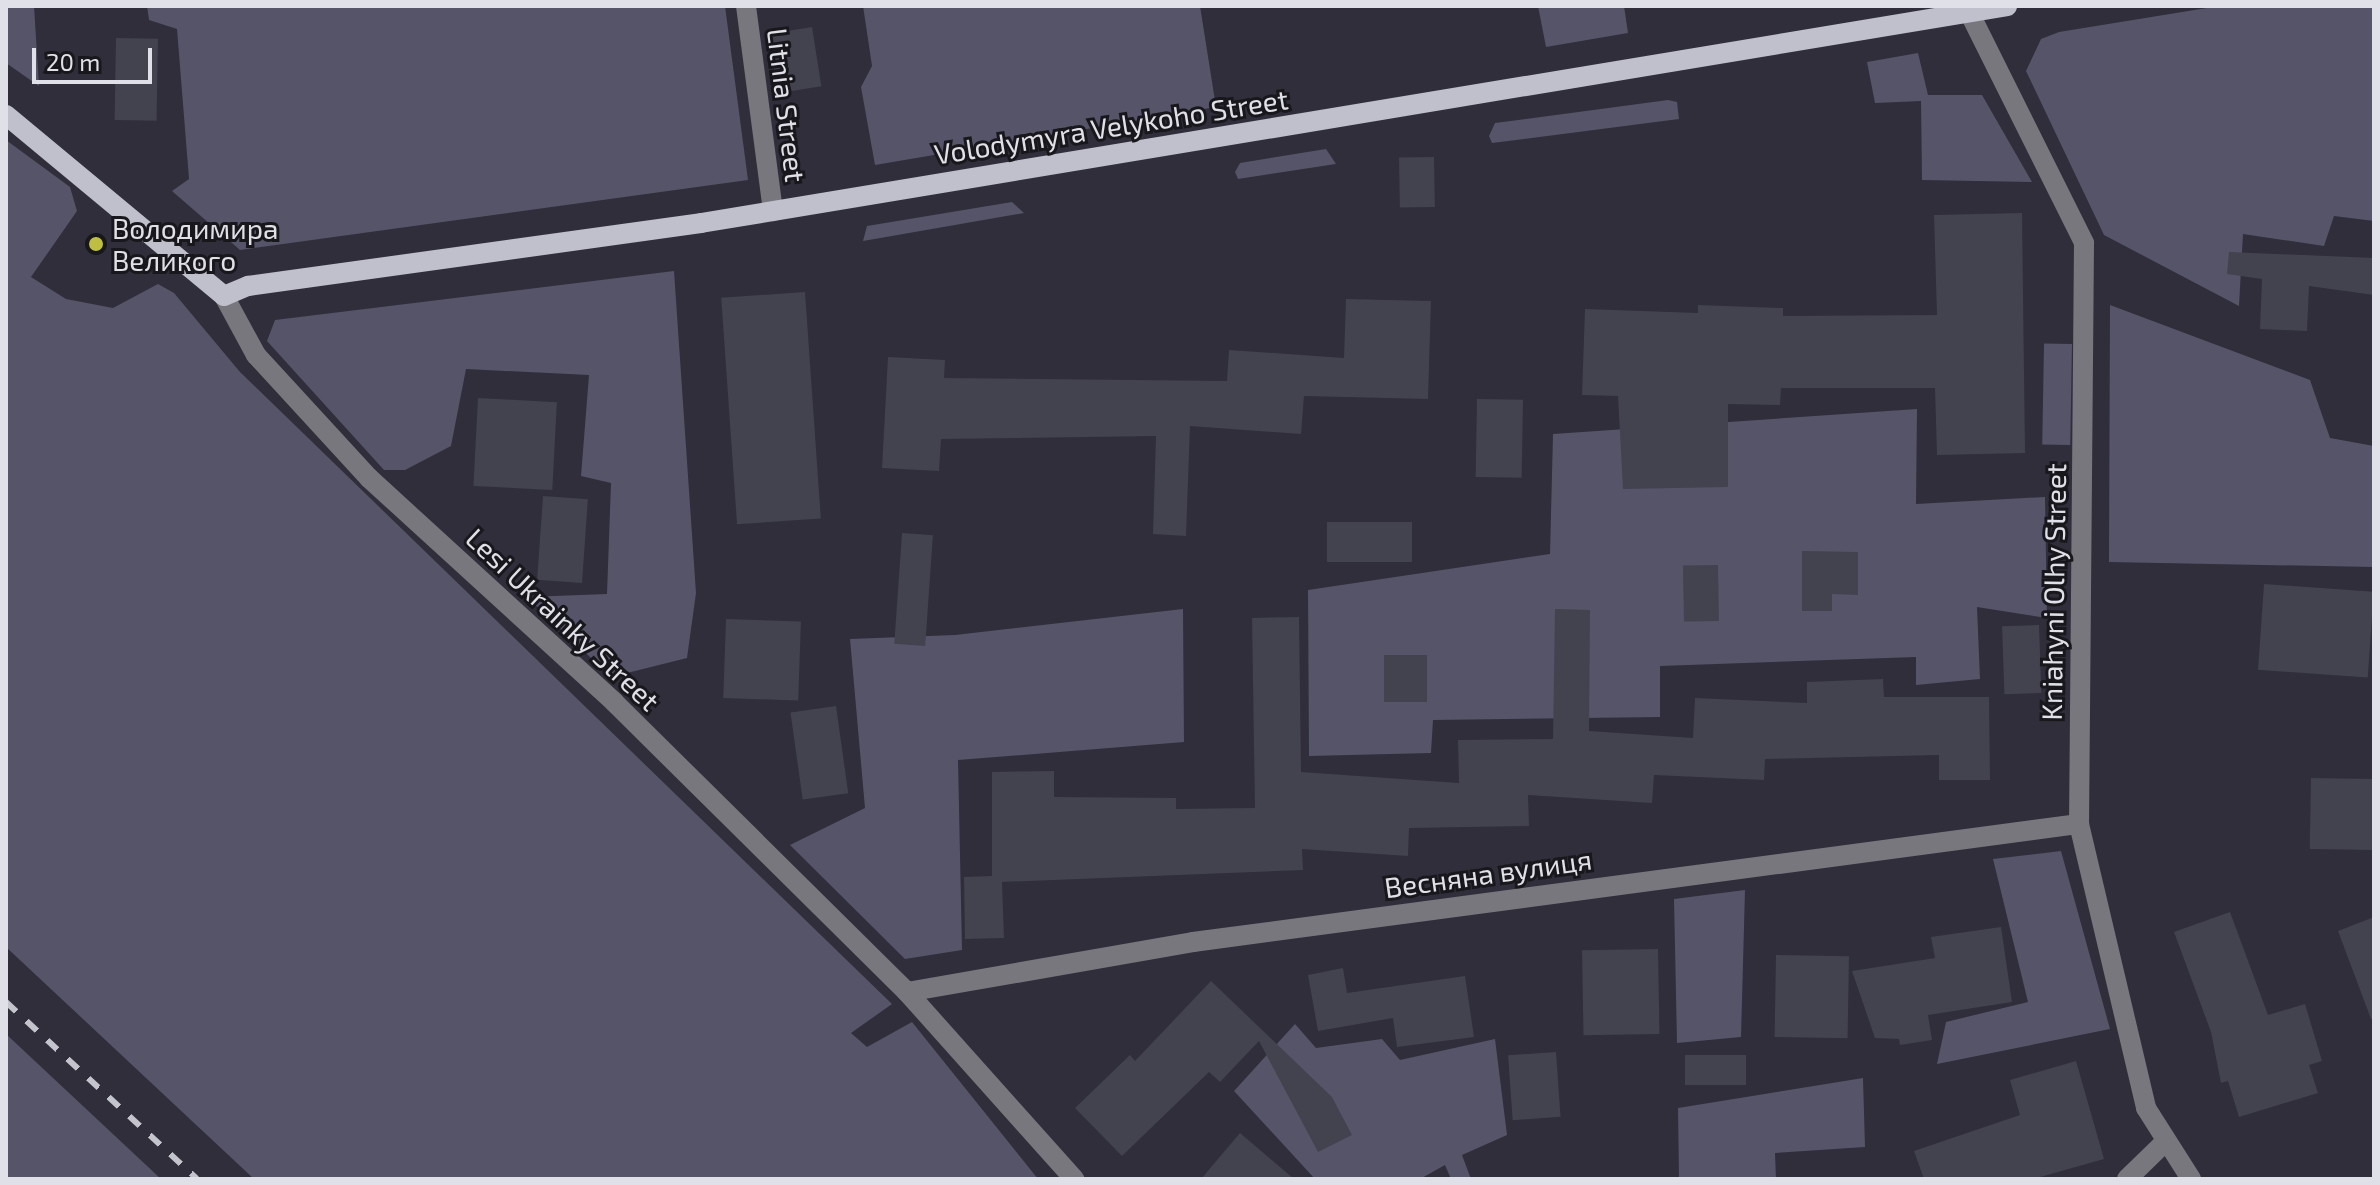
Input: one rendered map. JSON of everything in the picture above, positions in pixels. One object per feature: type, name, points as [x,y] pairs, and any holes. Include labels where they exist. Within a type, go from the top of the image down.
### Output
[{"type":"main road","name":"Volodymyra Velykoho Street","points":[[224,296],[248,286],[773,211],[2007,6]]},
{"type":"main road","name":"Lesi Ukrainky Street","points":[[6,115],[224,296]]},
{"type":"street","name":"Litnia Street","points":[[746,6],[773,211]]},
{"type":"street","name":"Kniahyni Olhy Street","points":[[1969,12],[2084,243],[2079,824],[2146,1108],[2191,1179]]},
{"type":"street","name":"Lesi Ukrainky Street","points":[[224,296],[256,355],[369,478],[614,702],[907,992],[1074,1179]]},
{"type":"street","name":"Весняна вулиця","points":[[907,992],[1193,942],[2079,824]]},
{"type":"street","points":[[2127,1179],[2166,1141]]},
{"type":"shaded area","points":[[6,6],[34,6],[39,86],[6,63]]},
{"type":"shaded area","points":[[147,6],[725,6],[748,180],[240,250],[172,191],[189,179],[177,29],[149,20]]},
{"type":"shaded area","points":[[863,6],[1200,6],[1216,107],[875,165],[861,87],[872,66]]},
{"type":"shaded area","points":[[1538,6],[1624,6],[1628,33],[1546,47]]},
{"type":"shaded area","points":[[2219,6],[2374,6],[2374,221],[2334,216],[2324,246],[2243,234],[2239,306],[2104,235],[2026,71],[2041,39],[2059,32]]},
{"type":"shaded area","points":[[1918,53],[1928,95],[1982,95],[2032,182],[1922,180],[1921,101],[1875,103],[1867,62]]},
{"type":"shaded area","points":[[1668,100],[1677,102],[1679,119],[1492,143],[1489,136],[1495,123]]},
{"type":"shaded area","points":[[6,140],[70,187],[77,211],[31,277],[66,299],[113,308],[158,284],[174,293],[240,372],[892,1004],[851,1033],[867,1047],[912,1022],[1038,1179],[254,1179],[6,947]]},
{"type":"shaded area","points":[[1326,149],[1336,164],[1238,179],[1235,172],[1240,163]]},
{"type":"shaded area","points":[[1012,202],[1024,213],[863,241],[867,226]]},
{"type":"shaded area","points":[[674,271],[696,593],[687,658],[611,677],[527,597],[607,594],[611,483],[581,476],[589,375],[466,369],[451,446],[405,470],[384,470],[267,341],[275,320]]},
{"type":"shaded area","points":[[2110,305],[2310,380],[2330,438],[2374,446],[2374,567],[2109,562]]},
{"type":"shaded area","points":[[2044,344],[2072,344],[2070,445],[2042,444]]},
{"type":"shaded area","points":[[1917,409],[1916,504],[2045,497],[2047,618],[1977,607],[1980,679],[1916,685],[1916,657],[1660,666],[1660,717],[1433,720],[1431,753],[1309,756],[1308,590],[1550,554],[1553,434]]},
{"type":"shaded area","points":[[1183,609],[1184,742],[958,760],[962,950],[905,959],[790,845],[865,808],[850,639],[955,635]]},
{"type":"shaded area","points":[[2061,851],[2110,1029],[1937,1064],[1946,1022],[2028,1002],[1993,859]]},
{"type":"shaded area","points":[[1745,890],[1741,1037],[1677,1043],[1674,899]]},
{"type":"shaded area","points":[[1295,1024],[1316,1048],[1382,1039],[1400,1060],[1495,1039],[1507,1135],[1462,1155],[1471,1179],[1451,1179],[1445,1165],[1420,1179],[1315,1179],[1234,1091]]},
{"type":"shaded area","points":[[6,1034],[161,1179],[6,1179]]},
{"type":"shaded area","points":[[1863,1078],[1865,1147],[1775,1153],[1776,1179],[1679,1179],[1678,1108]]},
{"type":"building","points":[[812,27],[821,86],[778,93],[769,34]]},
{"type":"building","points":[[116,38],[158,39],[157,121],[115,120]]},
{"type":"building","points":[[1434,157],[1435,207],[1400,208],[1399,158]]},
{"type":"building","points":[[2022,213],[2025,453],[1937,455],[1935,388],[1781,388],[1780,405],[1728,404],[1728,487],[1623,489],[1618,396],[1582,395],[1585,309],[1698,313],[1698,305],[1783,308],[1783,316],[1937,315],[1934,215]]},
{"type":"building","points":[[2229,252],[2374,258],[2374,295],[2309,286],[2307,331],[2260,329],[2262,279],[2227,274]]},
{"type":"building","points":[[805,292],[821,518],[737,524],[721,298]]},
{"type":"building","points":[[1346,299],[1431,301],[1428,399],[1304,396],[1301,434],[1190,426],[1186,536],[1153,534],[1156,436],[941,439],[939,471],[882,468],[888,357],[945,360],[944,378],[1227,381],[1229,350],[1344,358]]},
{"type":"building","points":[[478,398],[557,402],[552,490],[473,486]]},
{"type":"building","points":[[1477,399],[1523,400],[1522,478],[1476,477]]},
{"type":"building","points":[[543,496],[588,499],[582,583],[537,580]]},
{"type":"building","points":[[1327,522],[1412,522],[1412,562],[1327,562]]},
{"type":"building","points":[[902,533],[933,535],[925,646],[894,644]]},
{"type":"building","points":[[1802,551],[1858,552],[1858,595],[1832,594],[1832,611],[1802,611]]},
{"type":"building","points":[[1718,565],[1719,621],[1684,622],[1683,566]]},
{"type":"building","points":[[2264,584],[2374,592],[2368,677],[2258,670]]},
{"type":"building","points":[[1555,609],[1590,610],[1589,731],[1693,738],[1695,698],[1807,703],[1807,682],[1883,679],[1884,697],[1989,697],[1990,780],[1939,780],[1939,755],[1765,759],[1764,780],[1654,775],[1652,803],[1528,795],[1529,826],[1409,828],[1408,856],[1302,849],[1303,870],[1002,882],[1004,938],[965,939],[964,877],[992,876],[992,772],[1054,771],[1054,797],[1176,798],[1176,809],[1255,808],[1252,618],[1299,617],[1301,772],[1459,783],[1458,740],[1553,739]]},
{"type":"building","points":[[726,619],[801,622],[798,701],[723,698]]},
{"type":"building","points":[[2039,625],[2041,693],[2004,694],[2002,626]]},
{"type":"building","points":[[1384,655],[1427,655],[1427,702],[1384,702]]},
{"type":"building","points":[[836,706],[848,793],[803,800],[790,712]]},
{"type":"building","points":[[2311,778],[2374,779],[2373,850],[2310,849]]},
{"type":"building","points":[[2230,912],[2268,1015],[2305,1004],[2322,1061],[2309,1065],[2318,1093],[2239,1117],[2228,1081],[2221,1083],[2211,1032],[2174,932]]},
{"type":"building","points":[[2374,917],[2374,1019],[2371,1019],[2338,931]]},
{"type":"building","points":[[2001,927],[2012,1002],[1928,1015],[1932,1040],[1900,1045],[1899,1039],[1875,1038],[1852,971],[1935,958],[1931,937]]},
{"type":"building","points":[[1658,949],[1659,1034],[1583,1035],[1582,950]]},
{"type":"building","points":[[1776,955],[1849,956],[1848,1038],[1775,1037]]},
{"type":"building","points":[[1343,968],[1347,993],[1465,976],[1474,1037],[1397,1047],[1393,1018],[1318,1031],[1308,975]]},
{"type":"building","points":[[1211,981],[1332,1097],[1352,1135],[1318,1152],[1259,1041],[1220,1082],[1209,1072],[1122,1156],[1075,1108],[1130,1055],[1135,1061]]},
{"type":"building","points":[[1556,1052],[1561,1117],[1513,1120],[1508,1055]]},
{"type":"building","points":[[1685,1055],[1746,1055],[1746,1085],[1685,1085]]},
{"type":"building","points":[[2076,1061],[2104,1159],[2033,1179],[1924,1179],[1914,1151],[2020,1115],[2010,1080]]},
{"type":"building","points":[[1240,1133],[1294,1179],[1201,1179]]},
{"type":"railway","points":[[6,1002],[197,1179]]},
{"type":"place","name":"Володимира Великого","points":[[96,244]]}]
